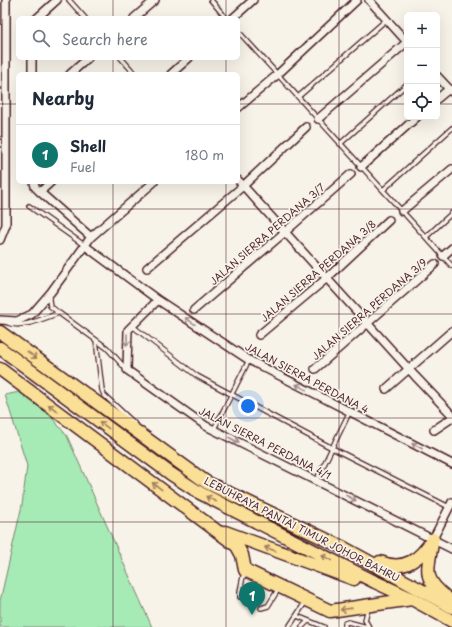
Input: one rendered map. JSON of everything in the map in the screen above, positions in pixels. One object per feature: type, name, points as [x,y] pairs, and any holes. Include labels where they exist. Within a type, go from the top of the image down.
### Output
[{"type":"highway","name":"LEBUHRAYA PANTAI TIMUR JOHOR BAHRU","points":[[1,324],[143,436],[206,482],[344,548],[452,607]]},
{"type":"highway","name":"LEBUHRAYA PANTAI TIMUR JOHOR BAHRU","points":[[0,348],[200,494],[374,582],[412,599],[452,621]]},
{"type":"highway","points":[[0,369],[239,548],[245,570],[330,612],[412,599]]},
{"type":"highway","points":[[211,526],[412,599]]},
{"type":"highway","points":[[344,548],[386,565],[398,566],[410,563],[420,557],[433,539]]},
{"type":"highway","points":[[433,539],[428,567],[429,577],[434,588],[452,602]]},
{"type":"street","points":[[1,237],[6,225],[3,186],[6,144],[7,92],[6,0]]},
{"type":"street","points":[[39,16],[57,0]]},
{"type":"street","points":[[136,16],[155,0]]},
{"type":"street","points":[[236,16],[254,0]]},
{"type":"street","points":[[240,106],[357,0]]},
{"type":"street","points":[[369,0],[404,39]]},
{"type":"street","points":[[318,119],[404,45]]},
{"type":"street","points":[[32,60],[32,72]]},
{"type":"street","points":[[72,72],[86,60]]},
{"type":"street","points":[[173,72],[187,60]]},
{"type":"street","points":[[440,79],[450,90],[440,97]]},
{"type":"street","points":[[0,87],[7,92]]},
{"type":"street","points":[[361,167],[414,120]]},
{"type":"street","points":[[306,127],[241,183],[408,369],[452,414]]},
{"type":"street","points":[[402,211],[452,169]]},
{"type":"street","name":"JALAN SIERRA PERDANA 3/7","points":[[194,310],[352,174]]},
{"type":"street","points":[[34,184],[35,187],[40,192],[91,237]]},
{"type":"street","points":[[40,192],[49,184]]},
{"type":"street","points":[[1,324],[28,316],[51,292],[91,237],[152,184]]},
{"type":"street","points":[[147,268],[240,184]]},
{"type":"street","name":"JALAN SIERRA PERDANA 3/8","points":[[259,335],[327,278],[389,220]]},
{"type":"street","name":"JALAN SIERRA PERDANA 4","points":[[84,245],[158,300],[249,360],[452,464]]},
{"type":"street","points":[[443,256],[452,248]]},
{"type":"street","name":"JALAN SIERRA PERDANA 3/9","points":[[315,369],[435,264]]},
{"type":"street","points":[[128,370],[128,332],[131,325],[158,300]]},
{"type":"street","points":[[386,388],[452,331]]},
{"type":"street","name":"JALAN SIERRA PERDANA 4/1","points":[[128,370],[197,420],[214,430],[452,549]]},
{"type":"street","points":[[434,430],[452,418]]},
{"type":"street","points":[[433,539],[451,506]]},
{"type":"lane","points":[[69,0],[83,16]]},
{"type":"lane","points":[[211,0],[224,16]]},
{"type":"lane","points":[[298,97],[386,20]]},
{"type":"lane","points":[[240,33],[276,75],[298,97],[452,266]]},
{"type":"lane","points":[[0,42],[7,48]]},
{"type":"lane","points":[[123,60],[133,72]]},
{"type":"lane","points":[[340,144],[404,87]]},
{"type":"lane","points":[[383,190],[452,128]]},
{"type":"lane","points":[[0,139],[6,144]]},
{"type":"lane","points":[[29,206],[84,245]]},
{"type":"lane","points":[[426,237],[452,213]]},
{"type":"lane","points":[[51,292],[49,303],[59,314],[107,348],[128,370]]},
{"type":"lane","points":[[1,324],[20,326],[59,314]]},
{"type":"lane","points":[[131,325],[197,376],[332,448],[451,506]]},
{"type":"lane","points":[[96,340],[104,396],[135,423],[143,436]]},
{"type":"lane","points":[[214,430],[249,360]]},
{"type":"lane","points":[[316,481],[350,412]]},
{"type":"lane","points":[[240,597],[245,570]]},
{"type":"lane","points":[[262,608],[268,606],[280,587]]},
{"type":"lane","points":[[289,627],[298,616],[307,600]]},
{"type":"lane","points":[[368,627],[364,620],[369,606]]},
{"type":"lane","points":[[298,616],[324,627]]},
{"type":"lane","points":[[302,627],[308,621]]},
{"type":"lane","points":[[345,627],[345,623],[348,622],[368,627]]},
{"type":"green space","points":[[29,390],[67,436],[152,627],[0,627],[0,601],[22,505],[27,466],[5,395]]},
{"type":"place","name":"Shell","points":[[252,615]]}]
